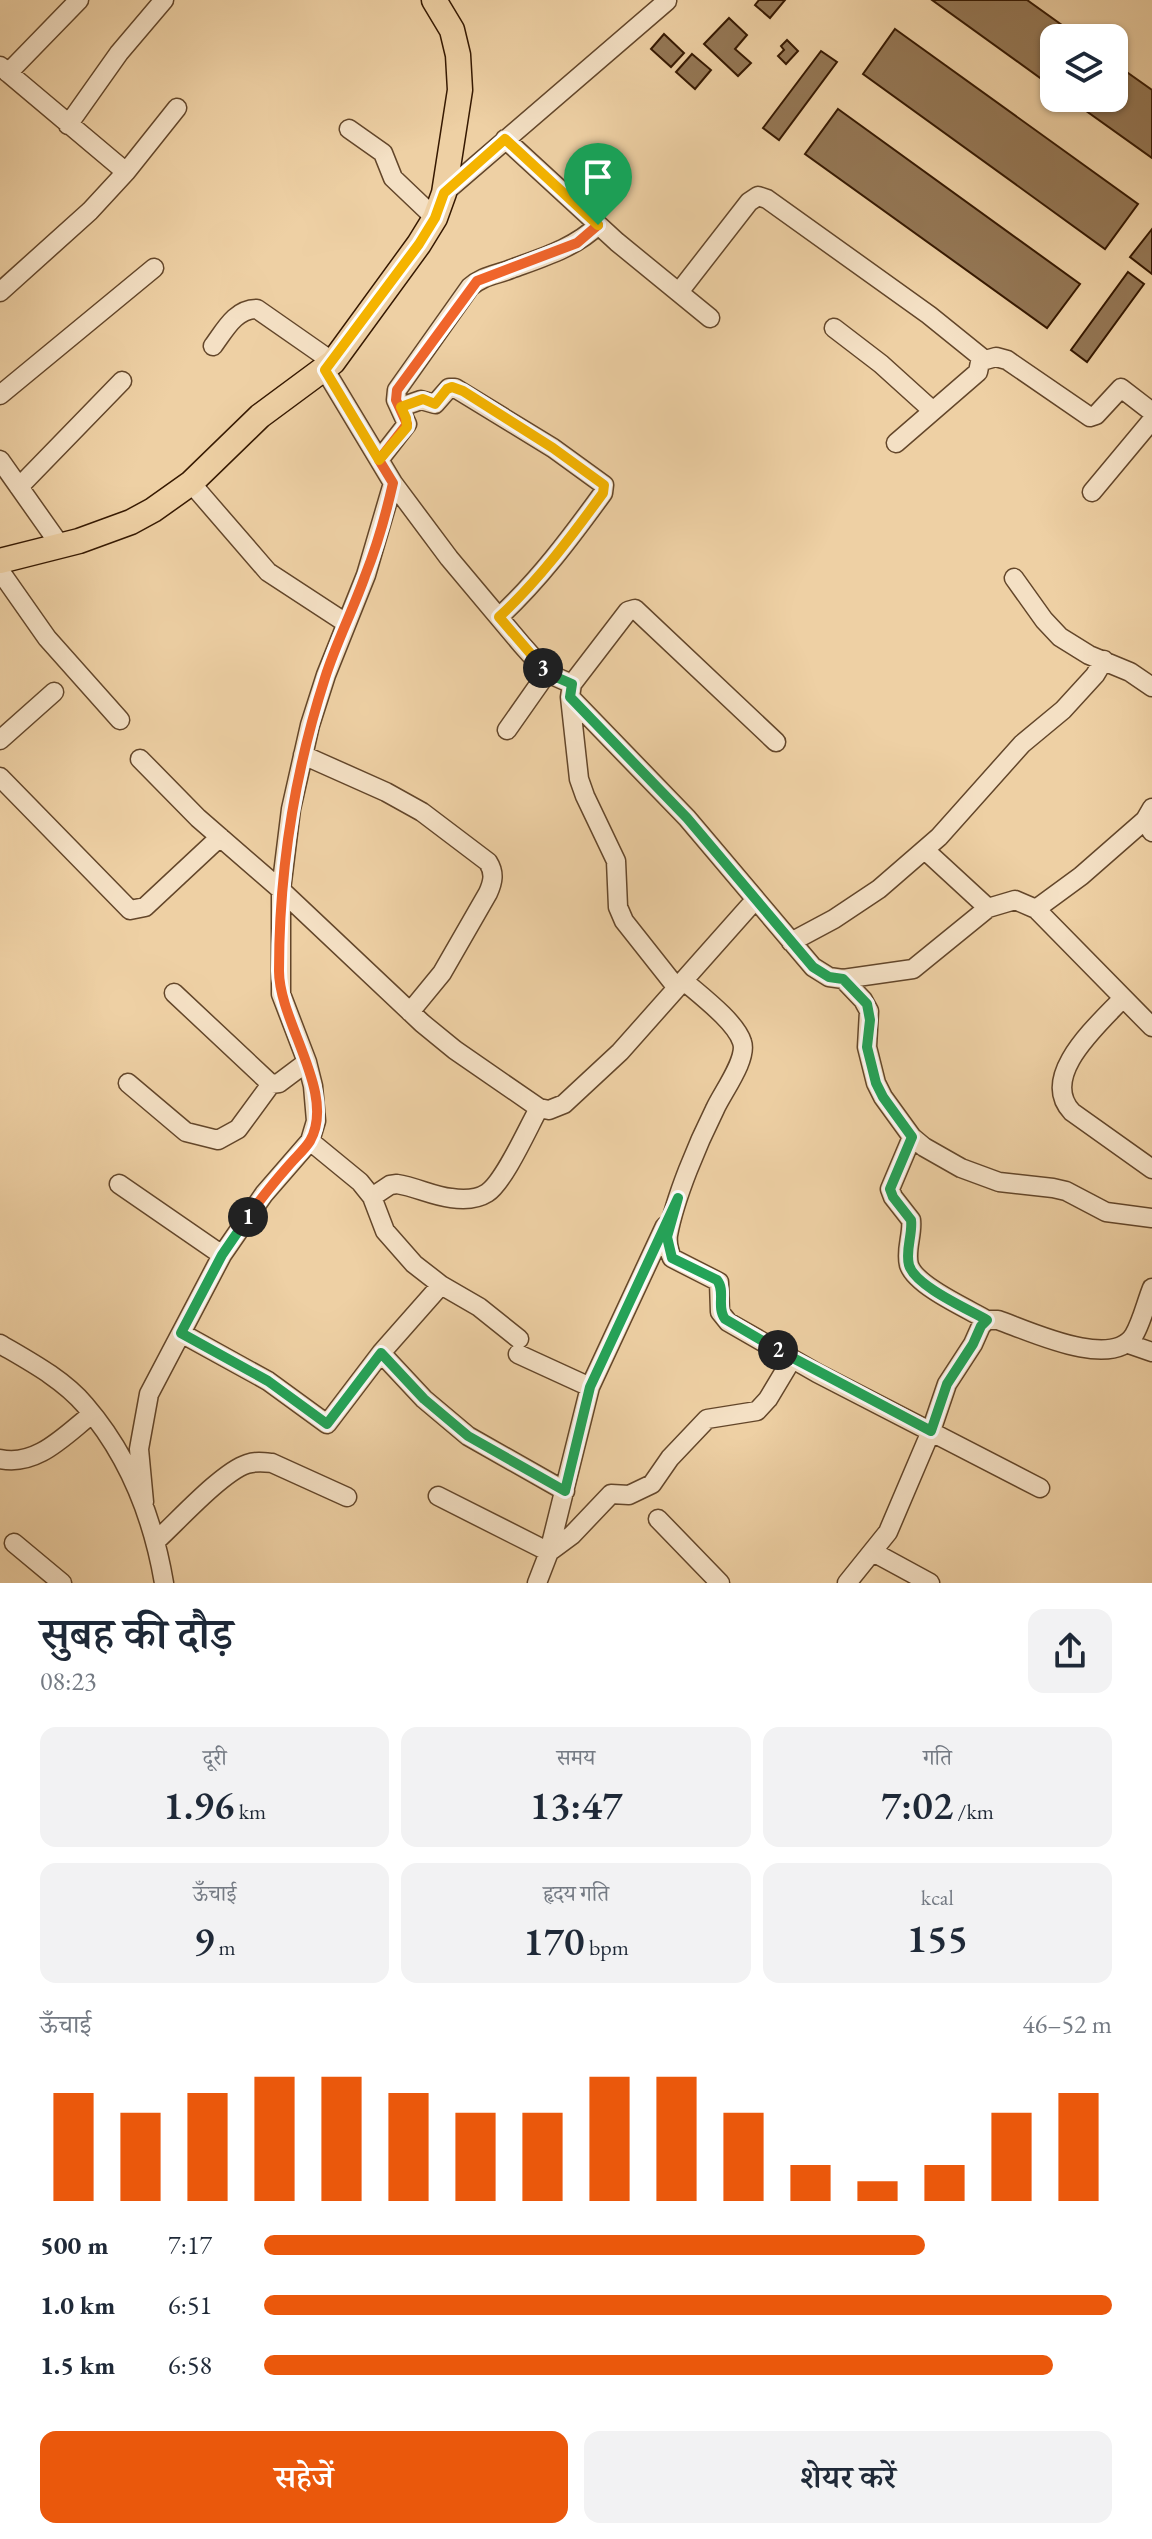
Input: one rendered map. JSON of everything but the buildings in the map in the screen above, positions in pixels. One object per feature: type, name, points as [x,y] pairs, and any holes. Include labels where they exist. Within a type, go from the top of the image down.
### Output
[{"type":"main road","points":[[0,561],[131,522],[153,510],[191,483],[260,416],[329,366],[419,244],[435,218],[444,193],[459,78],[452,30],[434,0]]},
{"type":"street","points":[[79,0],[4,70],[126,172]]},
{"type":"street","points":[[68,125],[119,53],[164,0]]},
{"type":"street","points":[[444,193],[667,1]]},
{"type":"street","points":[[0,292],[90,211],[177,108]]},
{"type":"street","points":[[349,129],[383,153],[393,178],[435,218]]},
{"type":"street","points":[[505,139],[598,225],[710,318]]},
{"type":"street","points":[[679,292],[749,202],[761,196],[929,315],[975,351],[982,361]]},
{"type":"street","points":[[379,460],[407,427],[396,397],[397,390],[477,281],[577,243],[598,225]]},
{"type":"street","points":[[0,395],[154,268]]},
{"type":"street","points":[[213,346],[235,317],[246,309],[257,309],[329,366],[393,483],[499,617],[547,673],[571,690],[687,818],[813,967],[829,977],[843,979],[913,969],[988,908],[1015,900],[1036,909],[1152,1027]]},
{"type":"street","points":[[834,328],[881,364],[933,411]]},
{"type":"street","points":[[982,361],[996,357],[1007,360],[1090,417],[1096,415],[1121,388],[1152,412]]},
{"type":"street","points":[[896,443],[978,372],[982,361]]},
{"type":"street","points":[[19,487],[122,381]]},
{"type":"street","points":[[401,407],[423,399],[435,404],[449,388],[463,391],[553,448],[604,485],[603,493],[565,546],[528,590],[499,617]]},
{"type":"street","points":[[1092,492],[1152,420]]},
{"type":"street","points":[[0,460],[60,545]]},
{"type":"street","points":[[191,483],[268,572],[346,623]]},
{"type":"street","points":[[144,1502],[139,1449],[149,1394],[222,1255],[264,1194],[310,1141],[316,1121],[316,1104],[307,1062],[281,994],[281,890],[291,809],[303,755],[326,675],[366,575],[393,483]]},
{"type":"street","points":[[0,571],[47,638],[120,720]]},
{"type":"street","points":[[1014,578],[1060,637],[1089,655],[1130,672],[1152,687]]},
{"type":"street","points":[[537,1583],[549,1552],[590,1387],[744,1048],[742,1039],[733,1027],[680,984],[624,921],[618,907],[616,861],[579,779],[571,690],[628,611],[635,609],[776,742]]},
{"type":"street","points":[[791,942],[834,919],[879,889],[925,850],[1022,744],[1063,710],[1095,675],[1104,660]]},
{"type":"street","points":[[507,730],[547,673]]},
{"type":"street","points":[[0,740],[54,692]]},
{"type":"street","points":[[303,755],[386,792],[422,812],[488,862],[492,869],[493,880],[480,907],[442,973],[410,1012]]},
{"type":"street","points":[[140,759],[410,1012],[455,1050],[539,1108],[549,1110],[564,1104],[620,1052],[755,900]]},
{"type":"street","points":[[0,777],[130,910],[145,907],[220,837]]},
{"type":"street","points":[[1036,909],[1150,820]]},
{"type":"street","points":[[925,850],[988,908]]},
{"type":"street","points":[[843,979],[867,1004],[870,1020],[867,1047],[876,1083],[912,1137],[937,1156],[999,1182],[1066,1191],[1106,1212],[1152,1218]]},
{"type":"street","points":[[174,993],[271,1084]]},
{"type":"street","points":[[1123,998],[1084,1039],[1066,1067],[1061,1090],[1066,1106],[1072,1112],[1152,1169]]},
{"type":"street","points":[[128,1083],[186,1132],[218,1140],[238,1129],[271,1084],[279,1083],[307,1062]]},
{"type":"street","points":[[372,1197],[397,1184],[447,1198],[466,1200],[485,1195],[492,1190],[510,1162],[539,1108]]},
{"type":"street","points":[[912,1137],[890,1189],[911,1220],[909,1264],[915,1275],[987,1320],[998,1320],[1078,1349],[1095,1350],[1126,1343],[1152,1352]]},
{"type":"street","points":[[310,1141],[360,1182],[372,1197],[385,1231],[414,1264],[441,1285],[479,1307],[519,1347],[590,1387]]},
{"type":"street","points":[[119,1184],[222,1255]]},
{"type":"street","points":[[678,1198],[667,1237],[672,1258],[719,1282],[720,1312],[728,1322],[792,1359],[1040,1488]]},
{"type":"street","points":[[181,1333],[268,1381],[327,1424],[381,1353],[441,1285]]},
{"type":"street","points":[[1126,1343],[1133,1336],[1152,1288]]},
{"type":"street","points":[[847,1583],[888,1532],[931,1431],[947,1384],[987,1320]]},
{"type":"street","points":[[0,1344],[55,1379],[84,1403],[114,1445],[144,1502],[164,1583]]},
{"type":"street","points":[[381,1353],[424,1399],[468,1436],[565,1491]]},
{"type":"street","points":[[549,1552],[572,1535],[611,1494],[629,1495],[652,1484],[670,1458],[707,1419],[757,1411],[768,1399],[792,1359]]},
{"type":"street","points":[[0,1459],[19,1461],[40,1455],[92,1414]]},
{"type":"street","points":[[156,1541],[244,1464],[259,1461],[272,1463],[347,1497]]},
{"type":"street","points":[[438,1496],[549,1552]]},
{"type":"street","points":[[658,1519],[720,1583]]},
{"type":"street","points":[[14,1543],[62,1583]]},
{"type":"street","points":[[873,1552],[930,1583]]},
{"type":"route","points":[[598,225],[505,139],[444,193],[435,218],[419,244],[325,370],[379,460],[407,427],[407,424],[407,422],[406,418],[401,407],[423,399],[435,404],[452,387],[553,448],[604,485],[603,493],[565,546],[528,590],[499,617],[547,673],[572,684],[570,697],[687,818],[813,967],[829,977],[843,979],[867,1004],[870,1020],[867,1047],[876,1083],[912,1137],[890,1189],[911,1220],[909,1264],[915,1275],[987,1320],[947,1384],[931,1431],[817,1373],[728,1322],[719,1308],[719,1282],[672,1258],[667,1237],[678,1198],[590,1387],[565,1491],[468,1436],[424,1399],[381,1353],[327,1424],[268,1381],[181,1333],[222,1255],[264,1194],[310,1141],[316,1121],[316,1104],[307,1062],[281,994],[281,890],[291,809],[310,725],[386,514],[393,483],[379,460],[407,424],[396,400],[397,390],[477,281],[577,243],[598,225]]}]
